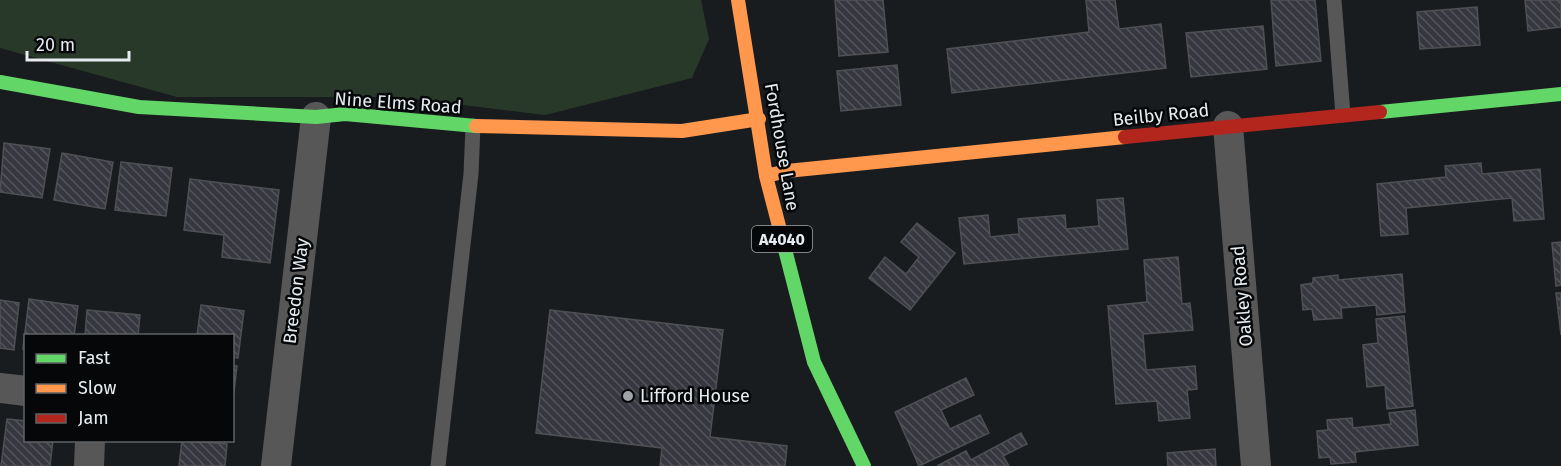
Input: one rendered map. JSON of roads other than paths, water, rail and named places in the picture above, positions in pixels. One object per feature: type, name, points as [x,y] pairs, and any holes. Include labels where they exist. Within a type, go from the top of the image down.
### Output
[{"type":"street","name":"Fordhouse Lane","points":[[738,0],[759,119],[766,176],[814,362],[864,466]]},
{"type":"street","name":"Nine Elms Road","points":[[0,82],[139,106],[316,117],[345,114],[473,126],[682,131],[759,119]]},
{"type":"street","name":"Beilby Road","points":[[766,176],[798,170],[1561,94]]},
{"type":"street","name":"Breedon Way","points":[[276,466],[316,117]]},
{"type":"street","name":"Oakley Road","points":[[1227,126],[1257,466]]},
{"type":"street","points":[[0,388],[24,391]]},
{"type":"street","points":[[89,466],[90,442]]},
{"type":"lane","points":[[1334,0],[1343,115]]},
{"type":"lane","points":[[438,466],[471,174],[473,126]]},
{"type":"place","name":"Lifford House","points":[[628,396]]}]
